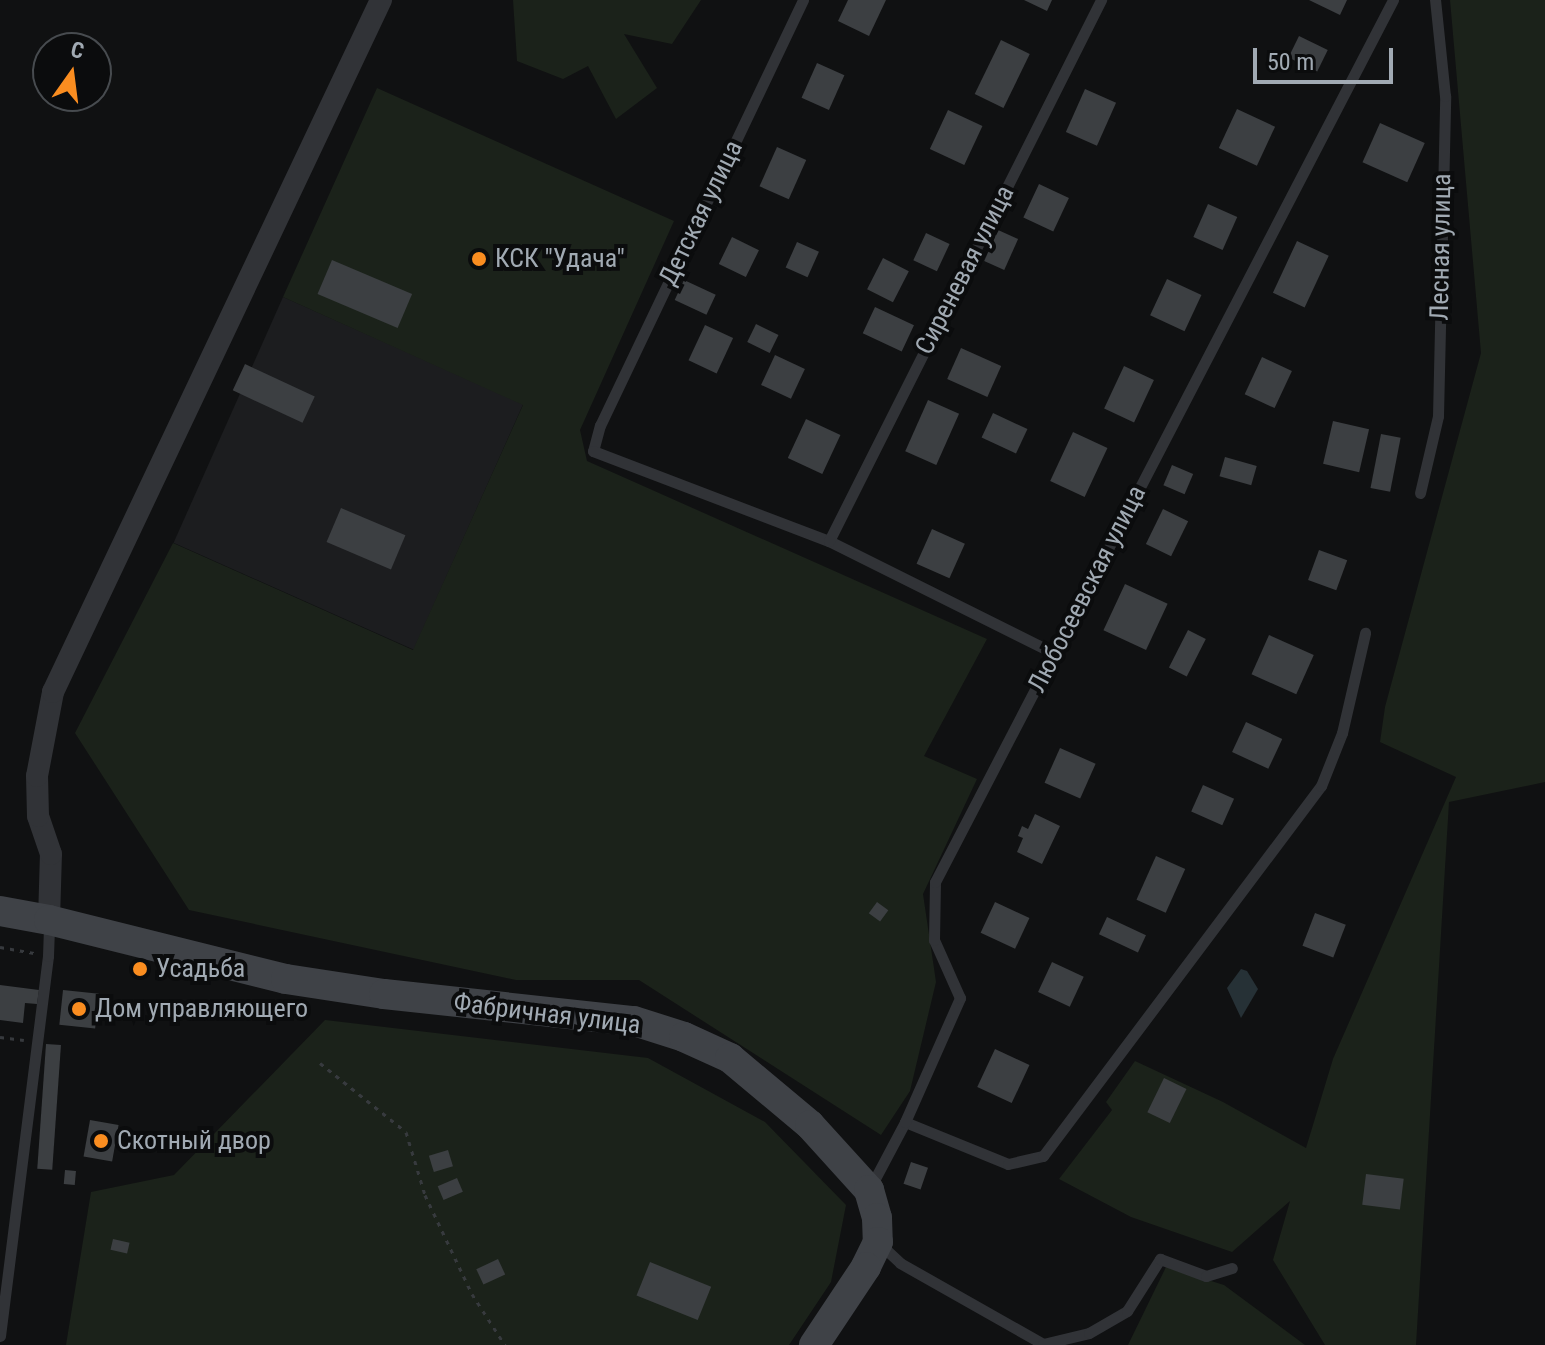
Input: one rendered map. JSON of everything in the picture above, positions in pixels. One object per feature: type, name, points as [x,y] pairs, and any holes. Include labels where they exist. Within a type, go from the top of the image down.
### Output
[{"type":"street","points":[[49,920],[51,854],[38,816],[37,776],[53,692],[381,0]]},
{"type":"street","name":"Фабричная улица","points":[[0,911],[49,920],[286,979],[384,994],[634,1021],[684,1037],[730,1058],[810,1125],[869,1190],[877,1218],[878,1242]]},
{"type":"street","points":[[814,1345],[866,1267],[878,1242]]},
{"type":"lane","name":"Детская улица","points":[[803,0],[600,425],[593,451],[829,541]]},
{"type":"lane","name":"Сиреневая улица","points":[[829,541],[1101,0]]},
{"type":"lane","name":"Любосеевская улица","points":[[869,1190],[905,1122],[960,998],[934,940],[935,882],[1393,0]]},
{"type":"lane","name":"Лесная улица","points":[[1420,493],[1438,416],[1445,96],[1435,0]]},
{"type":"lane","points":[[829,541],[1054,653]]},
{"type":"lane","points":[[905,1122],[1008,1164],[1043,1156],[1321,786],[1342,733],[1365,633]]},
{"type":"lane","points":[[0,1336],[48,956],[49,920]]},
{"type":"lane","points":[[878,1242],[900,1263],[1043,1344],[1089,1333],[1127,1311],[1160,1259],[1206,1276],[1232,1268]]},
{"type":"path","points":[[0,947],[48,956]]},
{"type":"path","points":[[0,1037],[37,1041]]},
{"type":"path","points":[[320,1063],[406,1132],[425,1195],[472,1294],[505,1345]]},
{"type":"shaded area","points":[[513,0],[701,0],[672,44],[624,34],[657,88],[616,119],[588,66],[563,79],[517,61]]},
{"type":"shaded area","points":[[1450,0],[1545,0],[1545,782],[1449,802],[1416,1345],[1325,1345],[1273,1260],[1290,1201],[1232,1252],[1131,1217],[1059,1179],[1112,1110],[1106,1102],[1135,1061],[1223,1102],[1306,1148],[1333,1059],[1456,777],[1380,742],[1385,707],[1481,353]]},
{"type":"shaded area","points":[[377,88],[674,221],[580,430],[587,461],[987,639],[924,756],[977,779],[923,894],[936,982],[910,1091],[881,1135],[639,980],[516,980],[189,910],[75,733],[173,543],[413,650],[523,405],[283,297]]},
{"type":"shaded area","points":[[283,297],[523,404],[414,650],[174,543]]},
{"type":"shaded area","points":[[1241,969],[1247,971],[1258,989],[1241,1018],[1227,988]]},
{"type":"shaded area","points":[[325,1020],[648,1058],[765,1122],[846,1205],[831,1282],[789,1345],[66,1345],[91,1192],[174,1175]]},
{"type":"shaded area","points":[[1166,1267],[1224,1285],[1305,1345],[1128,1345]]},
{"type":"building","points":[[848,0],[886,0],[869,36],[838,21]]},
{"type":"building","points":[[1024,0],[1052,0],[1047,11]]},
{"type":"building","points":[[1309,0],[1347,0],[1340,15]]},
{"type":"building","points":[[1299,36],[1328,50],[1317,72],[1288,58]]},
{"type":"building","points":[[1001,40],[1030,54],[1003,108],[975,94]]},
{"type":"building","points":[[817,63],[844,75],[829,110],[802,98]]},
{"type":"building","points":[[1085,89],[1116,103],[1097,146],[1066,132]]},
{"type":"building","points":[[1237,109],[1275,127],[1257,166],[1219,148]]},
{"type":"building","points":[[948,110],[982,126],[964,165],[930,149]]},
{"type":"building","points":[[1380,123],[1425,143],[1407,182],[1363,162]]},
{"type":"building","points":[[777,147],[806,160],[789,199],[760,186]]},
{"type":"building","points":[[1039,184],[1069,198],[1053,231],[1023,218]]},
{"type":"building","points":[[1208,204],[1237,217],[1223,250],[1193,237]]},
{"type":"building","points":[[998,230],[1018,239],[1004,270],[984,261]]},
{"type":"building","points":[[926,233],[950,244],[937,271],[913,260]]},
{"type":"building","points":[[732,237],[759,250],[746,277],[719,264]]},
{"type":"building","points":[[1297,241],[1329,256],[1305,307],[1273,293]]},
{"type":"building","points":[[797,242],[819,252],[808,277],[786,268]]},
{"type":"building","points":[[883,258],[909,271],[893,302],[867,289]]},
{"type":"building","points":[[332,260],[412,294],[398,328],[318,294]]},
{"type":"building","points":[[1167,279],[1201,295],[1185,331],[1150,315]]},
{"type":"building","points":[[684,280],[716,295],[706,315],[675,300]]},
{"type":"building","points":[[875,307],[914,325],[902,351],[863,333]]},
{"type":"building","points":[[756,324],[778,335],[770,353],[747,342]]},
{"type":"building","points":[[705,325],[733,338],[717,373],[689,360]]},
{"type":"building","points":[[961,348],[1001,366],[987,397],[947,379]]},
{"type":"building","points":[[775,355],[805,369],[791,399],[761,385]]},
{"type":"building","points":[[1262,357],[1292,371],[1275,408],[1245,394]]},
{"type":"building","points":[[245,364],[315,397],[303,423],[233,390]]},
{"type":"building","points":[[1124,366],[1154,380],[1134,423],[1104,409]]},
{"type":"building","points":[[928,400],[959,414],[936,465],[905,451]]},
{"type":"building","points":[[993,413],[1027,429],[1016,454],[982,437]]},
{"type":"building","points":[[806,419],[840,435],[822,474],[788,458]]},
{"type":"building","points":[[1333,421],[1369,429],[1359,472],[1323,464]]},
{"type":"building","points":[[1073,432],[1107,448],[1085,497],[1050,481]]},
{"type":"building","points":[[1381,434],[1401,438],[1390,492],[1371,488]]},
{"type":"building","points":[[1225,457],[1257,466],[1251,485],[1219,476]]},
{"type":"building","points":[[1172,465],[1193,474],[1185,494],[1163,485]]},
{"type":"building","points":[[341,508],[405,535],[391,569],[327,542]]},
{"type":"building","points":[[1163,509],[1188,521],[1171,556],[1146,544]]},
{"type":"building","points":[[932,529],[965,544],[949,578],[917,564]]},
{"type":"building","points":[[1319,550],[1347,560],[1336,590],[1308,580]]},
{"type":"building","points":[[1125,584],[1168,604],[1146,650],[1103,630]]},
{"type":"building","points":[[1188,630],[1206,639],[1187,677],[1169,667]]},
{"type":"building","points":[[1269,635],[1314,655],[1296,694],[1252,674]]},
{"type":"building","points":[[1246,722],[1282,739],[1268,769],[1232,752]]},
{"type":"building","points":[[1060,748],[1096,764],[1080,799],[1045,783]]},
{"type":"building","points":[[1203,785],[1234,799],[1222,825],[1191,811]]},
{"type":"building","points":[[1035,814],[1060,826],[1042,864],[1017,852],[1023,838],[1018,836],[1022,826],[1028,829]]},
{"type":"building","points":[[1156,856],[1185,869],[1166,913],[1136,900]]},
{"type":"building","points":[[877,902],[888,910],[880,922],[869,913]]},
{"type":"building","points":[[995,902],[1029,918],[1015,949],[981,933]]},
{"type":"building","points":[[1315,913],[1346,925],[1333,958],[1302,946]]},
{"type":"building","points":[[1107,917],[1146,935],[1138,952],[1099,934]]},
{"type":"building","points":[[1052,962],[1084,977],[1070,1007],[1038,992]]},
{"type":"building","points":[[0,985],[39,990],[37,1004],[25,1003],[23,1023],[0,1020]]},
{"type":"building","name":"Дом управляющего","points":[[63,990],[99,994],[95,1029],[59,1025]]},
{"type":"building","points":[[46,1044],[61,1045],[52,1170],[37,1169]]},
{"type":"building","points":[[995,1049],[1029,1065],[1012,1103],[977,1087]]},
{"type":"building","points":[[1164,1078],[1186,1089],[1170,1123],[1147,1112]]},
{"type":"building","name":"Скотный двор","points":[[90,1120],[119,1125],[112,1161],[84,1156]]},
{"type":"building","points":[[448,1150],[453,1166],[434,1172],[429,1156]]},
{"type":"building","points":[[911,1162],[928,1168],[921,1190],[904,1184]]},
{"type":"building","points":[[65,1170],[76,1171],[75,1185],[64,1184]]},
{"type":"building","points":[[1366,1174],[1404,1179],[1400,1209],[1362,1205]]},
{"type":"building","points":[[457,1178],[463,1192],[444,1200],[438,1186]]},
{"type":"building","points":[[113,1239],[130,1243],[127,1254],[111,1250]]},
{"type":"building","points":[[498,1259],[505,1274],[483,1285],[476,1269]]},
{"type":"building","points":[[650,1262],[711,1287],[698,1320],[637,1295]]},
{"type":"place","name":"КСК \"Удача\"","points":[[479,259]]},
{"type":"place","name":"Усадьба","points":[[140,969]]},
{"type":"place","name":"Дом управляющего","points":[[79,1009]]},
{"type":"place","name":"Скотный двор","points":[[101,1141]]}]
